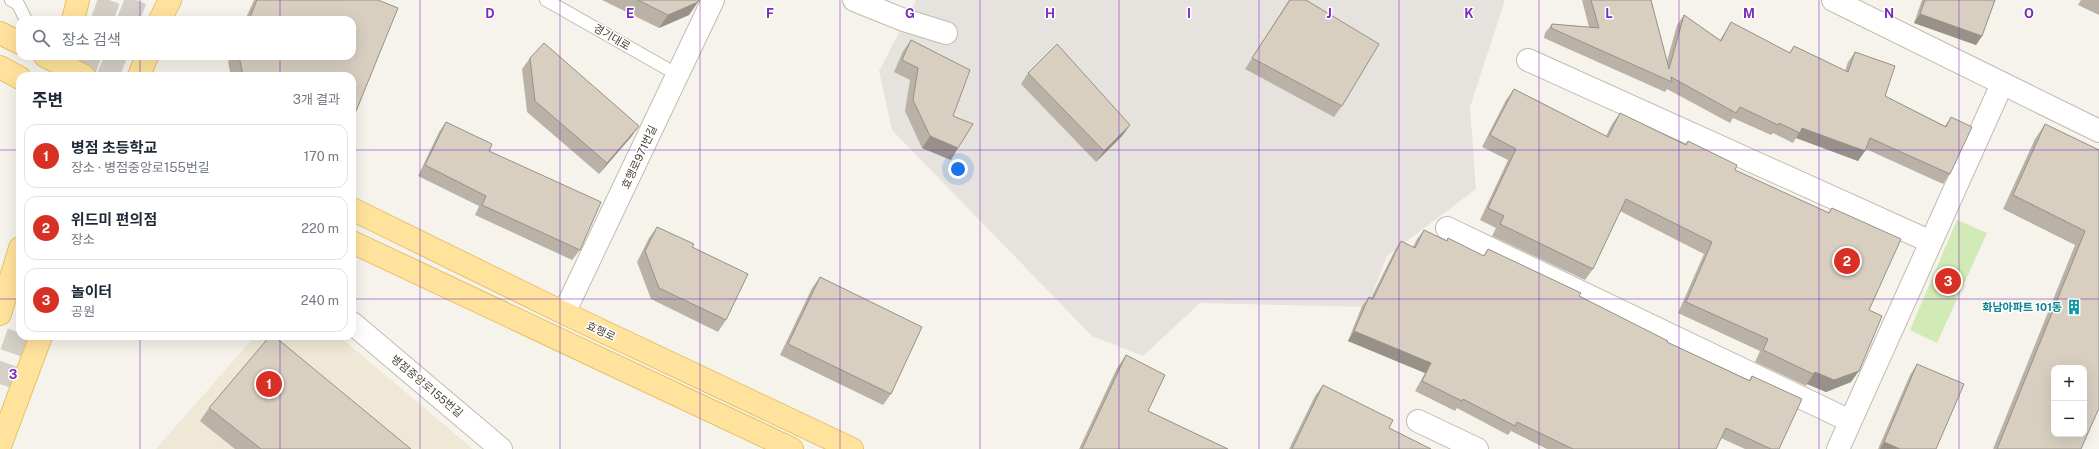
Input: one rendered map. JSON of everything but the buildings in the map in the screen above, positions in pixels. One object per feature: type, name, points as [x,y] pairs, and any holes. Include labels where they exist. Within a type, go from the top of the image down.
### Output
[{"type":"main road","points":[[74,16],[78,0]]},
{"type":"main road","points":[[162,16],[170,0]]},
{"type":"main road","points":[[0,33],[16,41]]},
{"type":"main road","points":[[140,72],[145,60]]},
{"type":"main road","points":[[56,62],[76,72]]},
{"type":"main road","points":[[0,68],[16,76]]},
{"type":"main road","name":"효행로","points":[[356,211],[564,313],[852,449]]},
{"type":"main road","points":[[356,244],[792,449]]},
{"type":"main road","points":[[0,314],[16,261]]},
{"type":"main road","points":[[0,446],[40,340]]},
{"type":"street","name":"효행로971번길","points":[[564,313],[713,0]]},
{"type":"street","points":[[854,0],[904,20],[946,33]]},
{"type":"street","points":[[1832,0],[2099,131]]},
{"type":"street","points":[[1528,60],[1931,242]]},
{"type":"street","points":[[1838,449],[2002,84]]},
{"type":"street","points":[[1447,228],[1850,421]]},
{"type":"street","name":"병점중앙로155번길","points":[[356,327],[501,449]]},
{"type":"street","points":[[1418,421],[1477,449]]},
{"type":"lane","points":[[10,0],[18,4],[24,16]]},
{"type":"lane","name":"경기대로","points":[[546,0],[678,75]]},
{"type":"shaded area","points":[[916,0],[1505,0],[1470,107],[1476,189],[1387,256],[1367,307],[1200,303],[1143,356],[1092,336],[892,130],[879,71]]},
{"type":"shaded area","points":[[251,340],[344,340],[473,449],[156,449]]},
{"type":"green space","points":[[1957,220],[1987,233],[1937,343],[1910,330]]},
{"type":"tunnel","points":[[103,16],[109,0]]},
{"type":"tunnel","points":[[130,16],[136,0]]},
{"type":"tunnel","points":[[84,72],[89,60]]},
{"type":"tunnel","points":[[110,72],[114,60]]},
{"type":"tunnel","points":[[0,384],[16,338]]},
{"type":"place","name":"위드미 편의점","points":[[1847,261]]},
{"type":"place","name":"놀이터","points":[[1948,281]]},
{"type":"place","name":"화남아파트 101동","points":[[2074,307]]},
{"type":"place","name":"병점 초등학교","points":[[269,384]]}]
